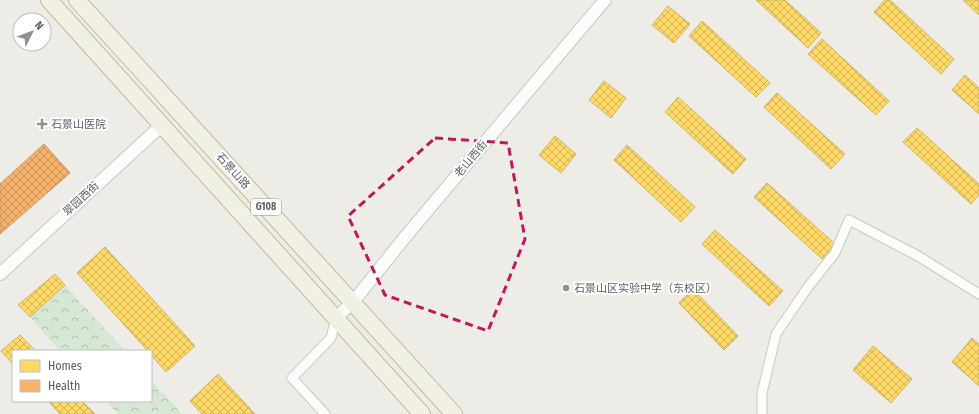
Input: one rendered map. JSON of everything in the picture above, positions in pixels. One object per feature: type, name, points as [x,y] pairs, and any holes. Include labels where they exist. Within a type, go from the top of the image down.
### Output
[{"type":"highway","name":"石景山路","points":[[49,0],[422,414]]},
{"type":"highway","name":"石景山路","points":[[77,0],[454,414]]},
{"type":"street","name":"老山西街","points":[[336,318],[353,302],[406,236],[606,0]]},
{"type":"street","name":"翠园西街","points":[[0,274],[162,125]]},
{"type":"street","points":[[762,414],[762,393],[776,334],[808,287],[835,253],[849,220],[918,256],[979,294]]},
{"type":"street","points":[[325,414],[292,378],[331,338],[336,318]]},
{"type":"highlighted area","points":[[435,138],[508,143],[525,239],[488,331],[385,295],[348,216]]},
{"type":"green space","points":[[65,285],[124,350],[59,350],[30,317]]},
{"type":"green space","points":[[152,381],[182,414],[118,414],[107,402],[152,402]]},
{"type":"building: Homes","points":[[756,0],[785,0],[821,33],[808,48]]},
{"type":"building: Homes","points":[[885,0],[890,0],[954,59],[941,74],[874,12]]},
{"type":"building: Homes","points":[[963,0],[979,0],[979,15]]},
{"type":"building: Homes","points":[[668,6],[690,24],[674,43],[652,25]]},
{"type":"building: Homes","points":[[702,21],[770,83],[756,97],[689,36]]},
{"type":"building: Homes","points":[[822,39],[889,101],[876,115],[808,54]]},
{"type":"building: Homes","points":[[965,75],[979,88],[979,114],[952,90]]},
{"type":"building: Homes","points":[[604,81],[626,98],[611,118],[589,100]]},
{"type":"building: Homes","points":[[777,93],[845,154],[831,169],[764,107]]},
{"type":"building: Homes","points":[[678,97],[746,159],[733,174],[665,112]]},
{"type":"building: Homes","points":[[917,128],[979,184],[979,195],[971,204],[903,142]]},
{"type":"building: Homes","points":[[555,136],[576,154],[561,173],[539,155]]},
{"type":"building: Homes","points":[[627,145],[695,207],[681,222],[614,160]]},
{"type":"building: Homes","points":[[767,183],[835,244],[822,259],[754,197]]},
{"type":"building: Homes","points":[[715,230],[783,291],[769,306],[702,244]]},
{"type":"building: Homes","points":[[105,247],[195,346],[166,372],[152,356],[152,350],[147,350],[77,273]]},
{"type":"building: Homes","points":[[55,274],[65,285],[30,317],[18,305]]},
{"type":"building: Homes","points":[[693,289],[738,336],[724,350],[679,303]]},
{"type":"building: Homes","points":[[20,335],[35,350],[12,350],[12,363],[1,351]]},
{"type":"building: Homes","points":[[972,338],[979,344],[979,386],[952,362]]},
{"type":"building: Homes","points":[[873,346],[912,379],[891,403],[853,370]]},
{"type":"building: Homes","points":[[218,374],[255,414],[202,414],[190,401]]},
{"type":"building: Homes","points":[[49,402],[83,402],[95,414],[60,414]]},
{"type":"building: Health","points":[[44,144],[70,173],[0,234],[0,184]]},
{"type":"place","name":"石景山医院","points":[[42,124]]},
{"type":"place","name":"石景山区实验中学（东校区）","points":[[566,288]]}]
